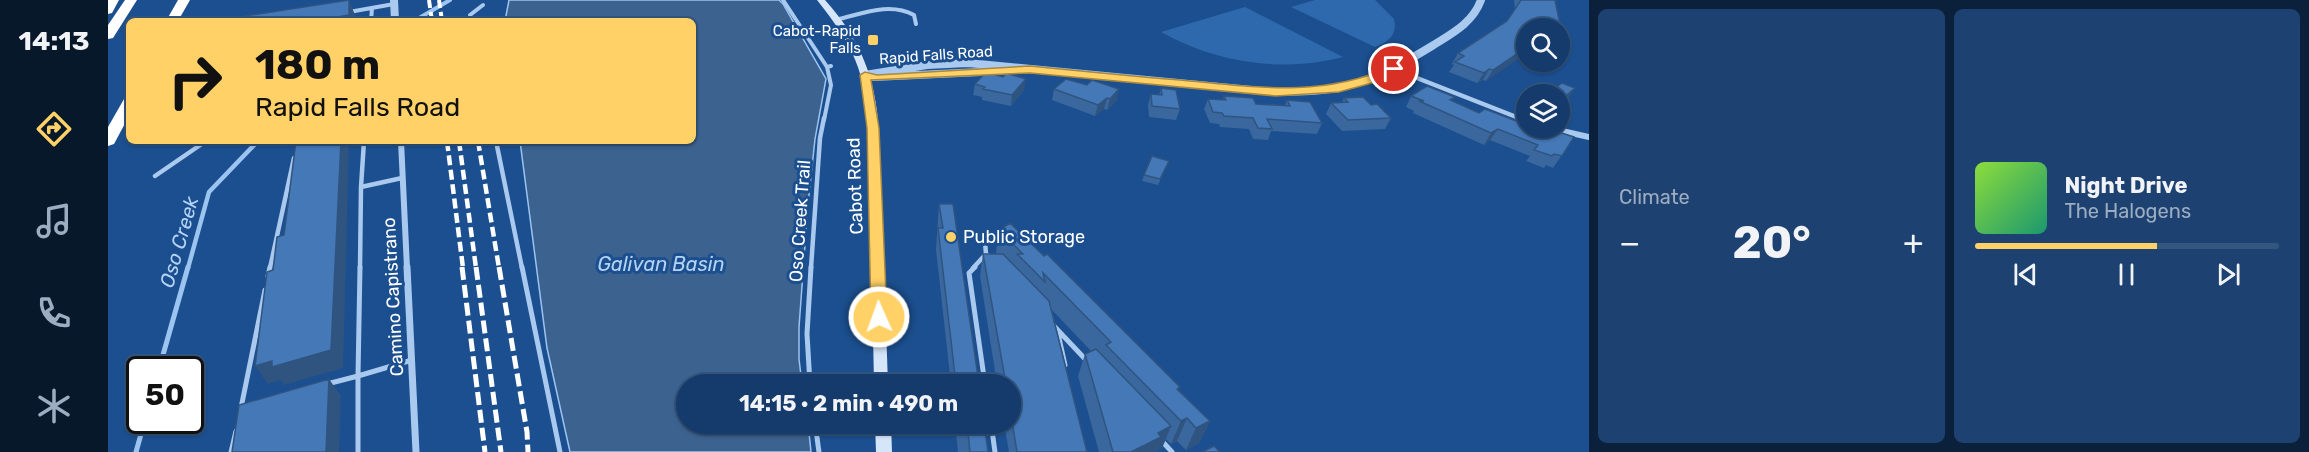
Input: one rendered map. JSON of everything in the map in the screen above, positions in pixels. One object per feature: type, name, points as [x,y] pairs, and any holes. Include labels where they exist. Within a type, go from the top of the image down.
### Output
[{"type":"highway","points":[[108,10],[113,0]]},
{"type":"highway","points":[[108,35],[131,0]]},
{"type":"highway","points":[[174,18],[184,0]]},
{"type":"highway","points":[[108,141],[126,108]]},
{"type":"main road","name":"Cabot Road","points":[[821,0],[839,19],[850,37],[865,75],[873,128],[881,374]]},
{"type":"main road","points":[[883,434],[884,452]]},
{"type":"street","name":"Rapid Falls Road","points":[[865,75],[877,78],[1030,69],[1276,93],[1339,88],[1368,81],[1394,69],[1467,23],[1478,9],[1481,0]]},
{"type":"street","points":[[394,2],[395,18]]},
{"type":"street","points":[[1394,69],[1516,117]]},
{"type":"street","points":[[1570,133],[1589,137]]},
{"type":"street","name":"Camino Capistrano","points":[[401,144],[416,452]]},
{"type":"lane","name":"Oso Creek Trail","points":[[783,0],[829,67],[832,88],[821,134],[813,224],[806,358],[808,374]]},
{"type":"lane","points":[[347,12],[394,2]]},
{"type":"lane","points":[[471,18],[470,15],[483,4]]},
{"type":"lane","points":[[371,18],[372,8]]},
{"type":"lane","points":[[839,19],[888,8],[898,8],[914,15],[916,24]]},
{"type":"lane","points":[[155,176],[202,144]]},
{"type":"lane","points":[[358,452],[361,187],[364,144]]},
{"type":"lane","points":[[497,144],[560,452]]},
{"type":"lane","points":[[239,418],[295,154]]},
{"type":"lane","points":[[361,187],[402,178]]},
{"type":"lane","points":[[985,242],[986,254],[994,262]]},
{"type":"lane","points":[[984,374],[969,273],[986,254]]},
{"type":"lane","points":[[1048,320],[1095,370]]},
{"type":"lane","points":[[1056,328],[1067,373]]},
{"type":"lane","points":[[316,387],[412,360]]},
{"type":"lane","points":[[241,406],[252,404]]},
{"type":"lane","points":[[231,452],[236,429]]},
{"type":"lane","points":[[817,434],[819,452]]},
{"type":"lane","points":[[993,434],[995,452]]},
{"type":"lane","points":[[1157,435],[1172,452]]},
{"type":"shaded area","points":[[1315,0],[1375,0],[1394,19],[1395,29],[1388,40],[1375,47],[1291,7]]},
{"type":"shaded area","points":[[1245,7],[1343,57],[1297,64],[1250,62],[1204,51],[1161,32]]},
{"type":"water","name":"Galivan Basin","points":[[509,0],[779,0],[783,4],[826,79],[815,139],[808,204],[799,327],[801,374],[676,374],[676,434],[809,434],[811,452],[570,452],[547,348],[520,144],[696,144],[696,18],[506,18]]},
{"type":"building","points":[[349,0],[349,15],[332,18],[232,18]]},
{"type":"building","points":[[1521,0],[1555,0],[1559,18],[1516,18],[1516,54],[1493,70],[1489,69],[1484,73],[1455,62],[1464,56],[1458,53],[1507,21]]},
{"type":"building","points":[[986,72],[1003,77],[1006,73],[1026,79],[1012,95],[983,89],[985,87],[975,84]]},
{"type":"building","points":[[1066,79],[1087,85],[1092,80],[1119,89],[1110,99],[1107,98],[1098,105],[1054,89]]},
{"type":"building","points":[[1427,86],[1455,97],[1450,100],[1479,113],[1485,109],[1516,121],[1516,136],[1498,129],[1491,133],[1411,96]]},
{"type":"building","points":[[1161,88],[1176,90],[1180,109],[1152,106],[1151,94],[1162,95]]},
{"type":"building","points":[[1224,96],[1253,98],[1256,104],[1290,106],[1287,100],[1310,102],[1322,123],[1267,119],[1272,129],[1258,128],[1253,118],[1224,116],[1222,113],[1213,112],[1208,99],[1226,100]]},
{"type":"building","points":[[1363,97],[1371,105],[1377,104],[1391,118],[1348,120],[1331,103],[1348,102],[1344,98]]},
{"type":"building","points":[[1574,137],[1562,156],[1554,154],[1552,156],[1534,150],[1538,145],[1520,138]]},
{"type":"building","points":[[296,144],[341,144],[331,350],[272,367],[272,361],[255,366],[267,272],[273,270],[277,237],[284,235]]},
{"type":"building","points":[[1152,156],[1169,161],[1160,179],[1144,175]]},
{"type":"building","points":[[939,204],[953,204],[978,374],[955,374],[938,228],[943,228]]},
{"type":"building","points":[[1010,223],[1044,256],[1047,254],[1180,387],[1177,389],[1210,421],[1196,428],[1187,418],[1181,421],[1106,345],[1111,342],[1043,273],[1045,282],[1017,254],[1023,254],[999,230]]},
{"type":"building","points":[[983,254],[1003,254],[1049,301],[1087,452],[1017,452],[1014,434],[1021,434],[1021,374],[1004,374]]},
{"type":"building","points":[[1096,349],[1171,426],[1158,433],[1161,437],[1131,452],[1113,452],[1085,354]]},
{"type":"building","points":[[329,379],[326,452],[232,452],[239,405]]},
{"type":"building","points":[[968,434],[986,434],[988,452],[970,452]]},
{"type":"building","points":[[1214,446],[1220,452],[1202,452]]},
{"type":"waterway","name":"Oso Creek","points":[[419,18],[450,0]]},
{"type":"waterway","name":"Oso Creek","points":[[188,268],[209,192],[255,144]]},
{"type":"waterway","name":"Oso Creek","points":[[163,356],[188,267]]},
{"type":"waterway","name":"Oso Creek","points":[[136,452],[141,434]]},
{"type":"railway","points":[[429,0],[432,18]]},
{"type":"railway","points":[[439,0],[442,18]]},
{"type":"railway","points":[[447,144],[463,268]]},
{"type":"railway","points":[[459,144],[476,268]]},
{"type":"railway","points":[[478,144],[499,268]]},
{"type":"railway","points":[[462,267],[485,452]]},
{"type":"railway","points":[[476,267],[501,452]]},
{"type":"railway","points":[[499,267],[527,432],[528,452]]},
{"type":"place","name":"Cabot-Rapid Falls","points":[[873,40]]},
{"type":"place","name":"Public Storage","points":[[951,237]]},
{"type":"route","points":[[879,317],[873,128],[865,75],[877,78],[1030,69],[1276,93],[1339,88],[1368,81],[1394,69]]}]
